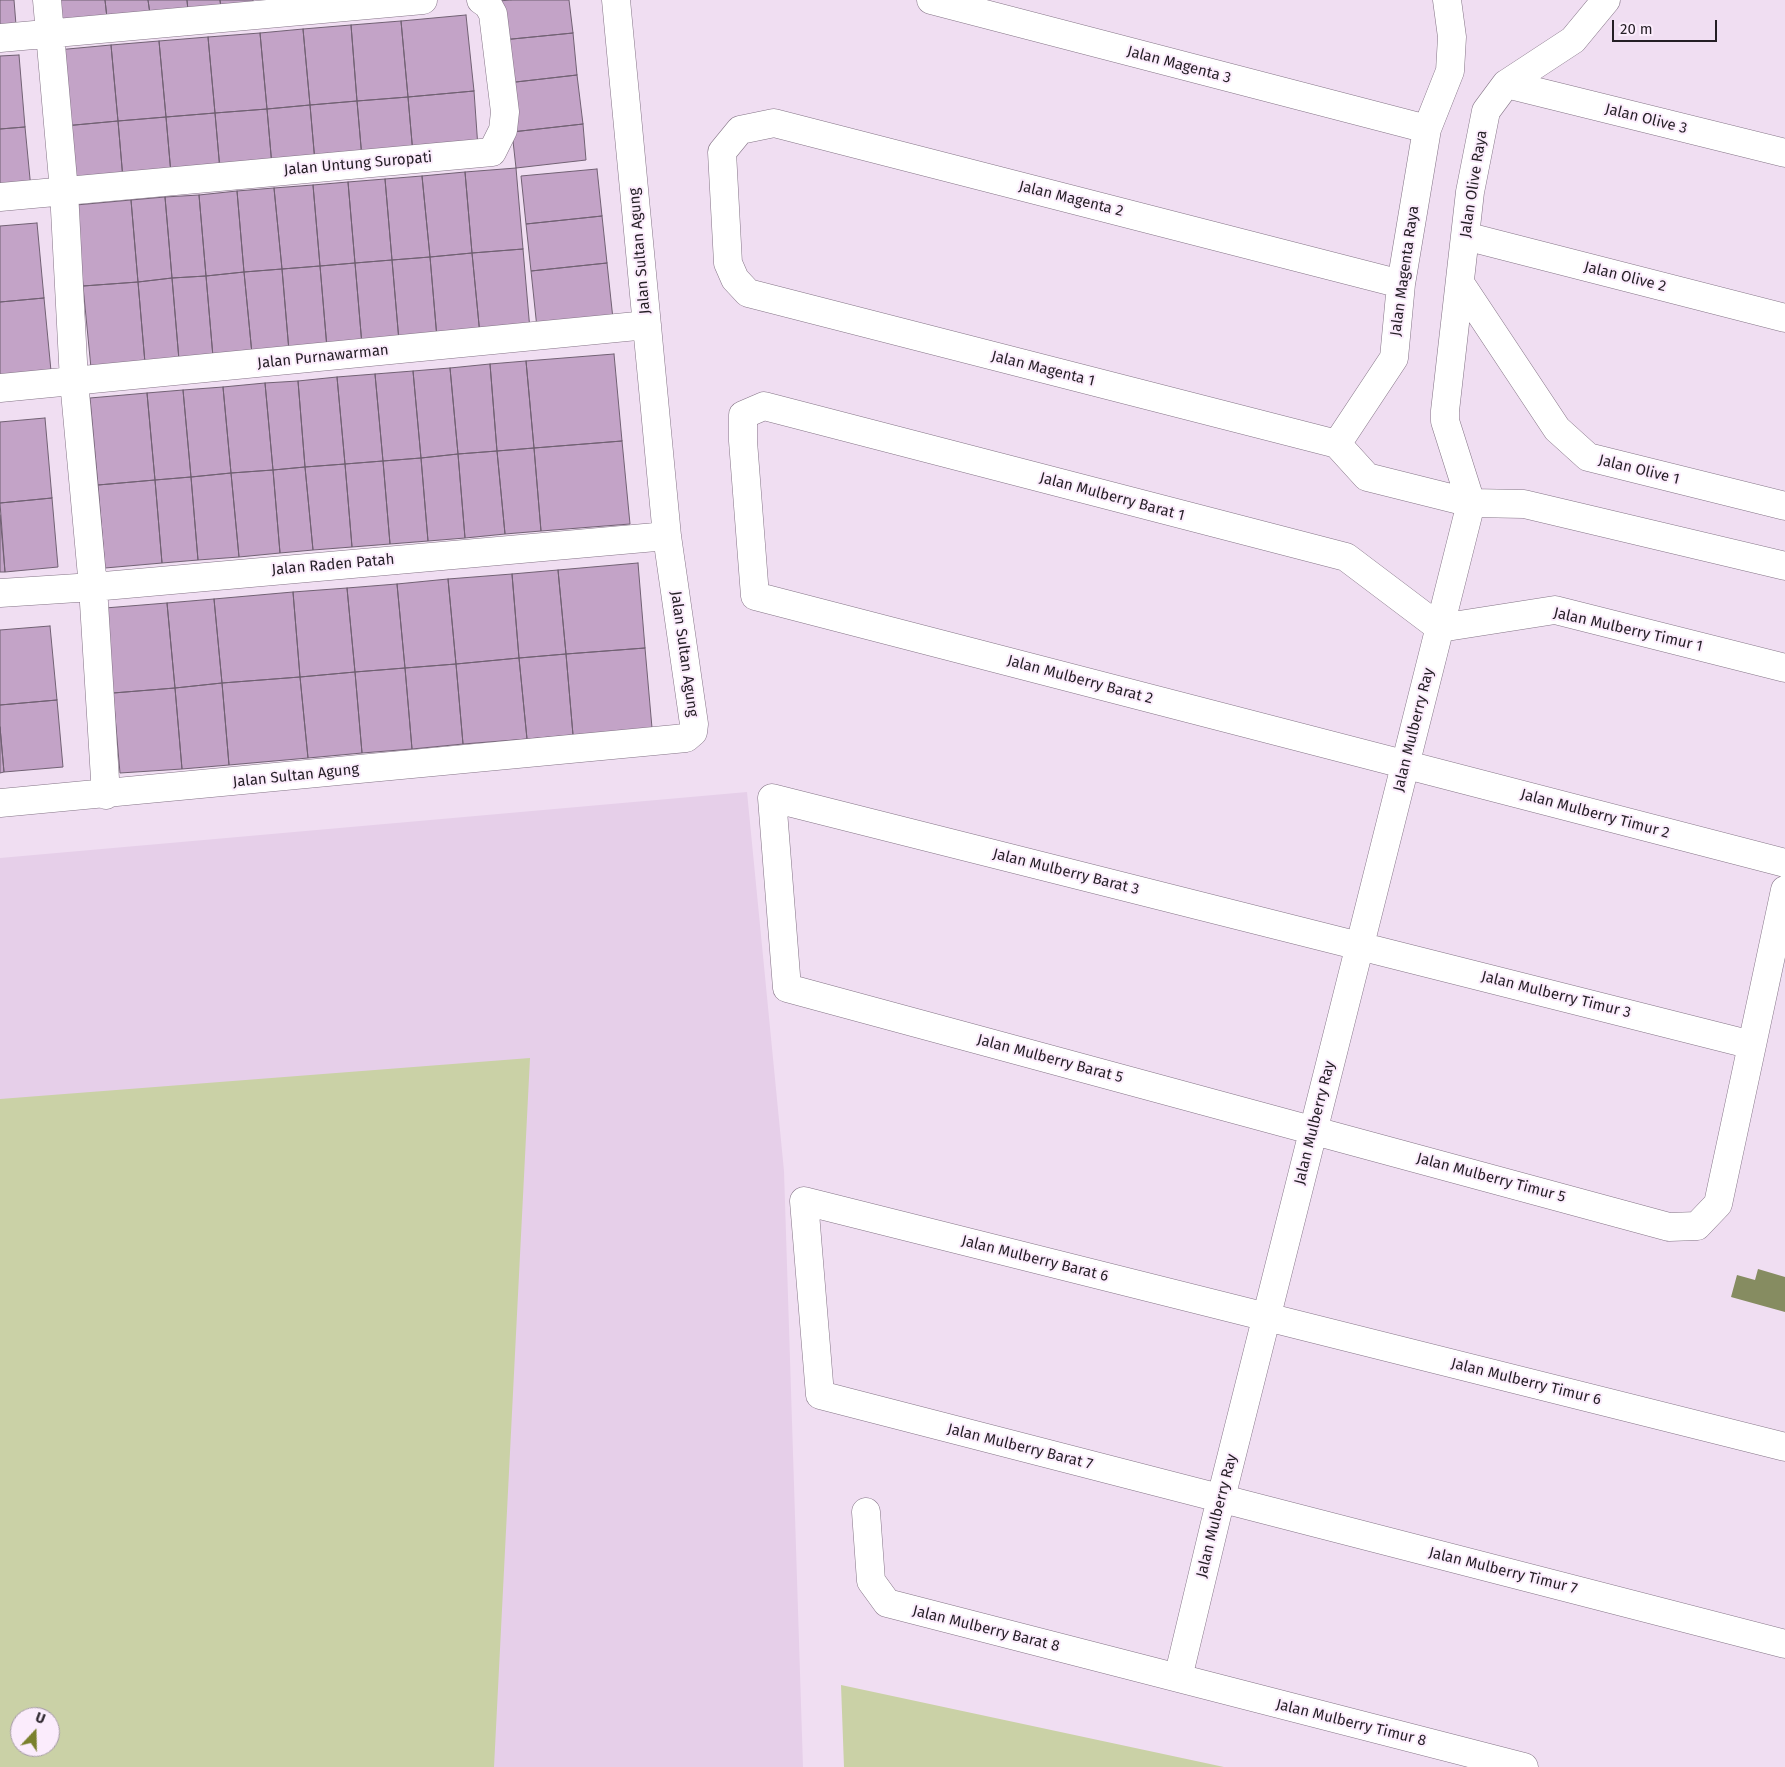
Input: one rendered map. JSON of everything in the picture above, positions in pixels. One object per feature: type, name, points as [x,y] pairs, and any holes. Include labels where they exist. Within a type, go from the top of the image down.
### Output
[{"type":"street","points":[[46,0],[64,191],[74,381],[93,587],[106,794]]},
{"type":"street","points":[[0,38],[423,0]]},
{"type":"street","name":"Jalan Untung Suropati","points":[[64,191],[492,152],[497,146],[503,130],[505,112],[493,14],[488,5],[481,0]]},
{"type":"street","name":"Jalan Sultan Agung","points":[[0,803],[686,738],[693,732],[694,724],[667,536],[616,0]]},
{"type":"street","name":"Jalan Magenta 3","points":[[931,0],[1426,129]]},
{"type":"street","name":"Jalan Magenta Raya","points":[[1337,444],[1394,358],[1401,284],[1426,129],[1450,71],[1452,37],[1446,0]]},
{"type":"street","name":"Jalan Olive Raya","points":[[1471,503],[1445,421],[1445,411],[1470,192],[1486,111],[1506,84],[1573,40],[1606,0]]},
{"type":"street","name":"Jalan Olive 3","points":[[1506,84],[1785,153]]},
{"type":"street","name":"Jalan Magenta 2","points":[[748,293],[734,280],[728,263],[722,152],[740,130],[774,123],[1401,284]]},
{"type":"street","points":[[0,197],[64,191]]},
{"type":"street","name":"Jalan Olive 2","points":[[1465,236],[1785,318]]},
{"type":"street","name":"Jalan Olive 1","points":[[1460,283],[1558,429],[1588,457],[1785,506]]},
{"type":"street","name":"Jalan Magenta 1","points":[[748,293],[1337,444]]},
{"type":"street","name":"Jalan Purnawarman","points":[[0,388],[647,325]]},
{"type":"street","name":"Jalan Mulberry Barat 2","points":[[764,406],[743,416],[743,441],[755,596],[1406,764]]},
{"type":"street","name":"Jalan Mulberry Barat 1","points":[[764,406],[1346,557],[1440,628]]},
{"type":"street","points":[[1337,444],[1367,477],[1471,503],[1524,504],[1785,566]]},
{"type":"street","name":"Jalan Mulberry Ray","points":[[1178,1678],[1266,1316],[1471,503]]},
{"type":"street","name":"Jalan Raden Patah","points":[[0,593],[93,587],[667,536]]},
{"type":"street","name":"Jalan Mulberry Timur 1","points":[[1440,628],[1555,610],[1785,668]]},
{"type":"street","name":"Jalan Mulberry Timur 2","points":[[1406,764],[1785,863]]},
{"type":"street","name":"Jalan Mulberry Barat 3","points":[[787,988],[772,798],[1360,946]]},
{"type":"street","name":"Jalan Mulberry Timur 5","points":[[1313,1130],[1669,1226],[1697,1226],[1718,1204],[1785,890]]},
{"type":"street","name":"Jalan Mulberry Timur 3","points":[[1360,946],[1752,1045]]},
{"type":"street","name":"Jalan Mulberry Barat 5","points":[[787,988],[1313,1130]]},
{"type":"street","name":"Jalan Mulberry Barat 6","points":[[820,1395],[804,1201],[1266,1316]]},
{"type":"street","name":"Jalan Mulberry Timur 6","points":[[1266,1316],[1785,1447]]},
{"type":"street","name":"Jalan Mulberry Barat 7","points":[[820,1395],[1221,1498]]},
{"type":"street","name":"Jalan Mulberry Timur 7","points":[[1221,1498],[1785,1644]]},
{"type":"street","name":"Jalan Mulberry Barat 8","points":[[866,1512],[871,1582],[887,1603],[1178,1678]]},
{"type":"street","name":"Jalan Mulberry Timur 8","points":[[1178,1678],[1524,1767]]},
{"type":"shaded area","points":[[747,792],[784,1171],[803,1767],[0,1767],[0,858]]},
{"type":"shaded area","points":[[530,1058],[494,1767],[0,1767],[0,1099]]},
{"type":"shaded area","points":[[1758,1269],[1785,1277],[1785,1312],[1731,1297],[1737,1275],[1755,1280]]},
{"type":"shaded area","points":[[841,1685],[1224,1767],[844,1767]]},
{"type":"building","points":[[0,0],[14,0],[16,25],[0,26]]},
{"type":"building","points":[[51,0],[105,0],[107,18],[53,23]]},
{"type":"building","points":[[105,0],[148,0],[150,14],[107,18]]},
{"type":"building","points":[[148,0],[187,0],[188,11],[150,14]]},
{"type":"building","points":[[187,0],[220,0],[221,8],[188,11]]},
{"type":"building","points":[[220,0],[253,0],[254,6],[221,8]]},
{"type":"building","points":[[569,0],[573,33],[502,40],[498,1]]},
{"type":"building","points":[[466,15],[474,91],[408,97],[401,21]]},
{"type":"building","points":[[401,21],[408,97],[357,101],[351,25]]},
{"type":"building","points":[[351,25],[357,101],[310,105],[303,29]]},
{"type":"building","points":[[303,29],[310,105],[267,109],[260,33]]},
{"type":"building","points":[[260,33],[267,109],[215,113],[208,37]]},
{"type":"building","points":[[573,33],[577,75],[507,83],[502,40]]},
{"type":"building","points":[[208,37],[215,113],[166,117],[159,41]]},
{"type":"building","points":[[159,41],[166,117],[118,121],[111,45]]},
{"type":"building","points":[[111,45],[118,121],[64,126],[57,50]]},
{"type":"building","points":[[19,55],[25,127],[0,129],[0,56]]},
{"type":"building","points":[[577,75],[583,124],[512,132],[507,83]]},
{"type":"building","points":[[474,91],[478,148],[413,154],[408,97]]},
{"type":"building","points":[[408,97],[413,154],[362,158],[357,101]]},
{"type":"building","points":[[357,101],[362,158],[315,162],[310,105]]},
{"type":"building","points":[[310,105],[315,162],[272,166],[267,109]]},
{"type":"building","points":[[267,109],[272,166],[220,170],[215,113]]},
{"type":"building","points":[[215,113],[220,170],[171,174],[166,117]]},
{"type":"building","points":[[166,117],[171,174],[123,179],[118,121]]},
{"type":"building","points":[[118,121],[123,179],[69,183],[64,126]]},
{"type":"building","points":[[583,124],[586,160],[516,168],[512,132]]},
{"type":"building","points":[[25,127],[31,189],[0,192],[0,129]]},
{"type":"building","points":[[516,168],[523,249],[472,253],[465,172]]},
{"type":"building","points":[[597,169],[602,216],[526,224],[521,176]]},
{"type":"building","points":[[465,172],[472,253],[430,257],[422,176]]},
{"type":"building","points":[[422,176],[430,257],[392,260],[385,179]]},
{"type":"building","points":[[385,179],[392,260],[355,263],[348,182]]},
{"type":"building","points":[[348,182],[355,263],[320,266],[313,185]]},
{"type":"building","points":[[313,185],[320,266],[282,269],[274,188]]},
{"type":"building","points":[[274,188],[282,269],[244,272],[237,191]]},
{"type":"building","points":[[237,191],[244,272],[206,276],[199,195]]},
{"type":"building","points":[[199,195],[206,276],[172,278],[165,197]]},
{"type":"building","points":[[165,197],[172,278],[138,282],[131,200]]},
{"type":"building","points":[[131,200],[138,282],[83,286],[76,205]]},
{"type":"building","points":[[602,216],[607,263],[531,271],[526,224]]},
{"type":"building","points":[[37,223],[44,298],[0,302],[0,226]]},
{"type":"building","points":[[523,249],[530,330],[480,335],[472,253]]},
{"type":"building","points":[[472,253],[480,335],[437,338],[430,257]]},
{"type":"building","points":[[430,257],[437,338],[399,341],[392,260]]},
{"type":"building","points":[[392,260],[399,341],[362,345],[355,263]]},
{"type":"building","points":[[355,263],[362,345],[327,348],[320,266]]},
{"type":"building","points":[[607,263],[613,319],[537,328],[531,271]]},
{"type":"building","points":[[320,266],[327,348],[289,351],[282,269]]},
{"type":"building","points":[[282,269],[289,351],[252,354],[244,272]]},
{"type":"building","points":[[244,272],[252,354],[213,357],[206,276]]},
{"type":"building","points":[[206,276],[213,357],[179,360],[172,278]]},
{"type":"building","points":[[172,278],[179,360],[145,363],[138,282]]},
{"type":"building","points":[[138,282],[145,363],[91,368],[83,286]]},
{"type":"building","points":[[44,298],[51,371],[0,376],[0,302]]},
{"type":"building","points":[[614,354],[622,441],[534,448],[526,361]]},
{"type":"building","points":[[526,361],[534,448],[497,451],[490,364]]},
{"type":"building","points":[[490,364],[497,451],[458,454],[450,368]]},
{"type":"building","points":[[450,368],[458,454],[421,458],[413,371]]},
{"type":"building","points":[[413,371],[421,458],[383,461],[375,374]]},
{"type":"building","points":[[375,374],[383,461],[345,464],[337,377]]},
{"type":"building","points":[[337,377],[345,464],[305,467],[298,381]]},
{"type":"building","points":[[298,381],[305,467],[273,470],[265,383]]},
{"type":"building","points":[[265,383],[273,470],[231,473],[223,387]]},
{"type":"building","points":[[223,387],[231,473],[191,477],[183,390]]},
{"type":"building","points":[[183,390],[191,477],[155,480],[147,393]]},
{"type":"building","points":[[147,393],[155,480],[98,485],[90,398]]},
{"type":"building","points":[[45,418],[52,498],[0,503],[0,422]]},
{"type":"building","points":[[622,441],[630,524],[541,531],[534,448]]},
{"type":"building","points":[[534,448],[541,531],[505,534],[497,451]]},
{"type":"building","points":[[497,451],[505,534],[465,538],[458,454]]},
{"type":"building","points":[[458,454],[465,538],[428,541],[421,458]]},
{"type":"building","points":[[421,458],[428,541],[390,544],[383,461]]},
{"type":"building","points":[[383,461],[390,544],[352,547],[345,464]]},
{"type":"building","points":[[345,464],[352,547],[313,550],[305,467]]},
{"type":"building","points":[[305,467],[313,550],[280,553],[273,470]]},
{"type":"building","points":[[273,470],[280,553],[239,557],[231,473]]},
{"type":"building","points":[[231,473],[239,557],[198,560],[191,477]]},
{"type":"building","points":[[191,477],[198,560],[162,563],[155,480]]},
{"type":"building","points":[[155,480],[162,563],[105,568],[98,485]]},
{"type":"building","points":[[52,498],[58,567],[5,572],[0,503]]},
{"type":"building","points":[[0,515],[5,572],[0,572]]},
{"type":"building","points":[[638,563],[645,648],[566,654],[558,570]]},
{"type":"building","points":[[558,570],[566,654],[519,658],[512,574]]},
{"type":"building","points":[[512,574],[519,658],[456,664],[448,579]]},
{"type":"building","points":[[448,579],[456,664],[405,668],[397,584]]},
{"type":"building","points":[[397,584],[405,668],[355,672],[347,588]]},
{"type":"building","points":[[347,588],[355,672],[300,677],[293,592]]},
{"type":"building","points":[[293,592],[300,677],[222,683],[214,599]]},
{"type":"building","points":[[214,599],[222,683],[175,688],[167,603]]},
{"type":"building","points":[[167,603],[175,688],[113,693],[105,608]]},
{"type":"building","points":[[50,626],[57,700],[0,705],[0,630]]},
{"type":"building","points":[[645,648],[652,728],[573,735],[566,654]]},
{"type":"building","points":[[566,654],[573,735],[527,739],[519,658]]},
{"type":"building","points":[[519,658],[527,739],[463,744],[456,664]]},
{"type":"building","points":[[456,664],[463,744],[412,749],[405,668]]},
{"type":"building","points":[[405,668],[412,749],[362,753],[355,672]]},
{"type":"building","points":[[355,672],[362,753],[308,758],[300,677]]},
{"type":"building","points":[[300,677],[308,758],[229,765],[222,683]]},
{"type":"building","points":[[222,683],[229,765],[182,769],[175,688]]},
{"type":"building","points":[[175,688],[182,769],[120,773],[113,693]]},
{"type":"building","points":[[57,700],[63,767],[4,772],[0,705]]},
{"type":"building","points":[[0,727],[4,772],[0,773]]}]
